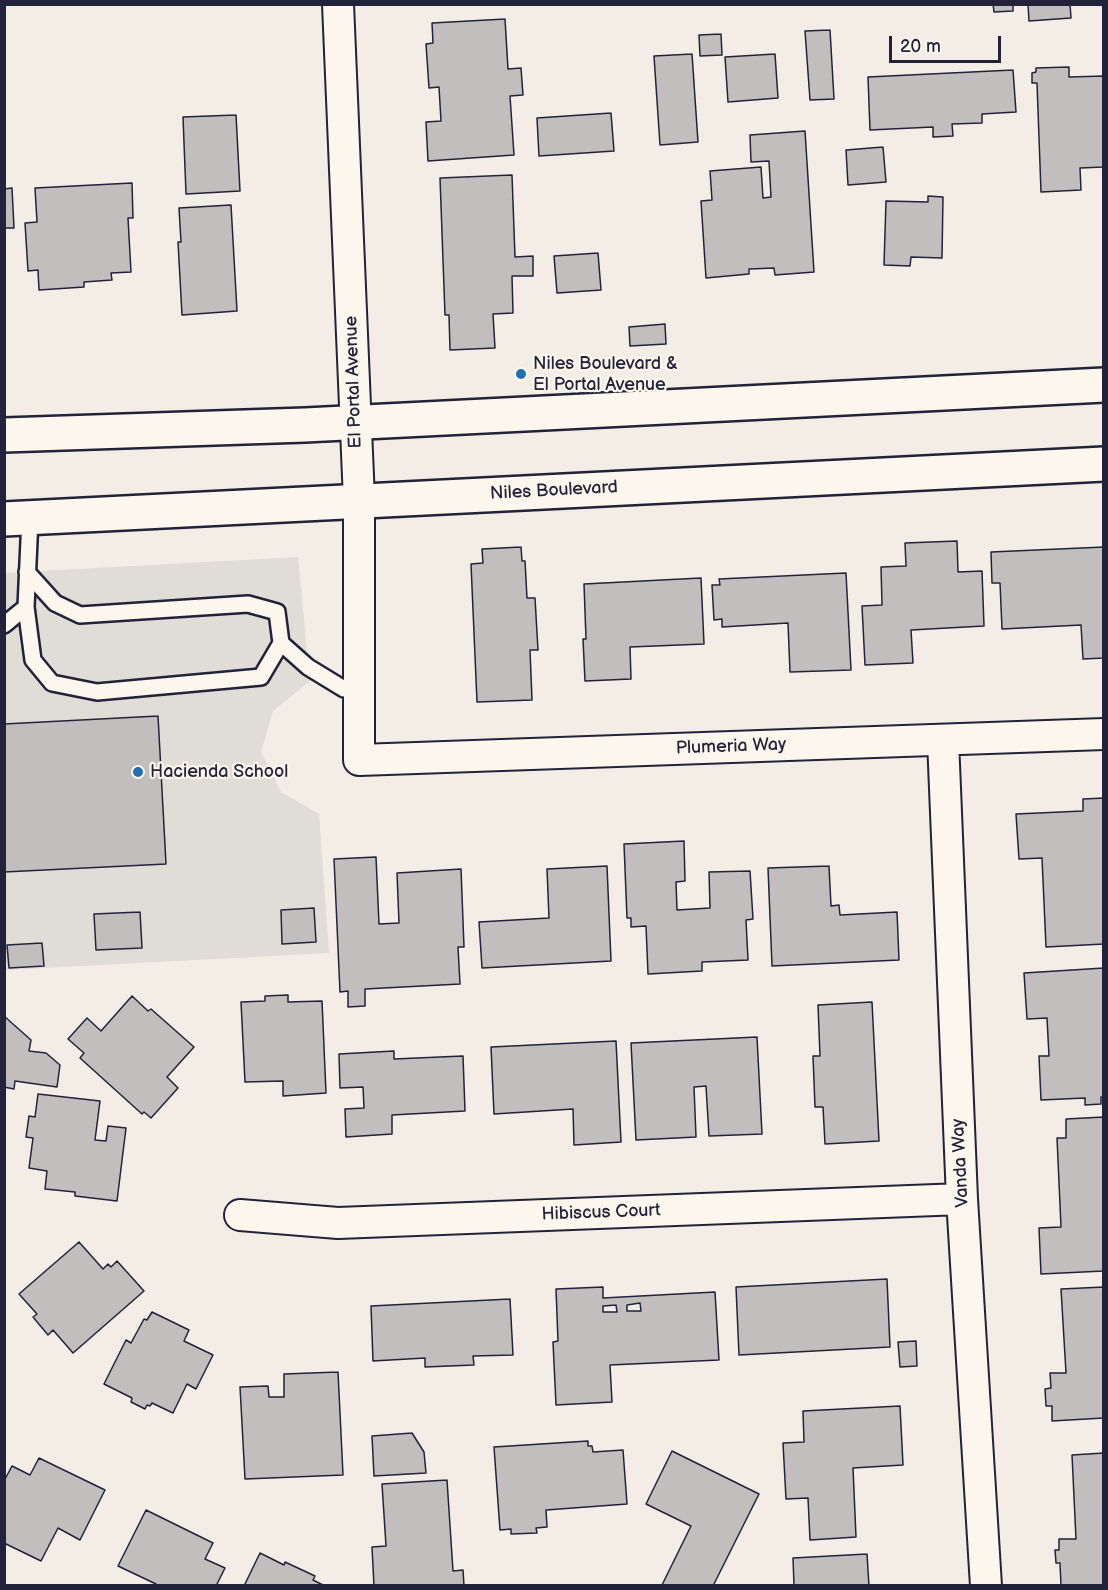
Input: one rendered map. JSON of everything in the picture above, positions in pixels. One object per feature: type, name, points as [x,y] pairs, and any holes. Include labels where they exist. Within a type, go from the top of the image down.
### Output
[{"type":"main road","points":[[4,435],[356,422],[1104,385]]},
{"type":"main road","name":"Niles Boulevard","points":[[17,519],[1104,464]]},
{"type":"street","name":"El Portal Avenue","points":[[338,4],[359,500],[359,760]]},
{"type":"street","name":"Plumeria Way","points":[[359,760],[1104,734]]},
{"type":"street","name":"Vanda Way","points":[[942,740],[962,1199],[986,1586]]},
{"type":"street","name":"Hibiscus Court","points":[[240,1215],[338,1223],[962,1199]]},
{"type":"lane","points":[[17,519],[27,572],[26,607],[33,660],[52,683],[97,692],[261,677],[281,643],[277,612],[248,604],[80,615],[55,603],[27,572]]},
{"type":"lane","points":[[4,625],[26,607]]},
{"type":"lane","points":[[281,643],[308,667],[344,689],[359,687]]},
{"type":"shaded area","name":"Hacienda School","points":[[298,557],[310,681],[273,711],[261,752],[281,792],[319,814],[329,953],[5,970],[5,573]]},
{"type":"building","points":[[993,4],[1013,4],[1013,11],[994,12]]},
{"type":"building","points":[[1028,4],[1070,4],[1071,18],[1029,21]]},
{"type":"building","points":[[505,19],[508,69],[521,68],[523,95],[510,96],[514,155],[428,161],[426,122],[441,121],[439,87],[429,88],[426,44],[433,43],[432,23]]},
{"type":"building","points":[[830,30],[834,99],[810,100],[805,31]]},
{"type":"building","points":[[721,34],[722,55],[700,56],[699,35]]},
{"type":"building","points":[[692,54],[698,142],[660,145],[654,56]]},
{"type":"building","points":[[775,54],[778,98],[728,102],[725,57]]},
{"type":"building","points":[[1069,67],[1069,77],[1104,76],[1104,167],[1080,168],[1081,190],[1041,192],[1037,83],[1032,83],[1032,73],[1036,72],[1036,68]]},
{"type":"building","points":[[1013,70],[1016,112],[982,114],[982,123],[952,124],[953,136],[933,137],[933,127],[870,130],[868,77]]},
{"type":"building","points":[[611,113],[614,151],[539,156],[537,118]]},
{"type":"building","points":[[236,115],[240,191],[186,194],[183,117]]},
{"type":"building","points":[[805,131],[814,272],[775,275],[774,268],[749,269],[749,274],[706,278],[701,201],[712,200],[710,171],[761,167],[763,198],[771,197],[769,161],[751,162],[750,135]]},
{"type":"building","points":[[883,147],[886,182],[848,185],[846,150]]},
{"type":"building","points":[[512,175],[515,257],[533,256],[533,276],[512,276],[513,313],[493,314],[495,348],[450,350],[449,315],[445,315],[440,178]]},
{"type":"building","points":[[132,183],[133,218],[128,218],[131,272],[111,273],[112,280],[84,282],[84,287],[39,290],[38,270],[28,271],[25,223],[37,222],[35,188]]},
{"type":"building","points":[[12,188],[14,228],[4,228],[4,189]]},
{"type":"building","points":[[928,196],[943,197],[942,258],[911,257],[910,266],[884,265],[886,201],[928,202]]},
{"type":"building","points":[[231,205],[237,311],[182,315],[178,242],[181,242],[179,208]]},
{"type":"building","points":[[598,253],[601,290],[557,293],[554,256]]},
{"type":"building","points":[[665,324],[666,344],[630,346],[629,327]]},
{"type":"building","points":[[957,541],[958,572],[982,571],[984,626],[911,630],[913,663],[865,665],[862,606],[882,605],[881,567],[906,566],[905,543]]},
{"type":"building","points":[[521,547],[522,561],[525,561],[527,598],[535,598],[538,650],[530,650],[532,700],[477,702],[471,564],[483,563],[482,549]]},
{"type":"building","points":[[1104,547],[1104,658],[1083,659],[1081,625],[1002,629],[1000,583],[992,583],[991,552]]},
{"type":"building","points":[[846,573],[851,670],[790,672],[788,623],[722,627],[722,619],[714,620],[712,585],[720,585],[719,579]]},
{"type":"building","points":[[701,578],[704,644],[630,647],[631,679],[585,681],[584,584]]},
{"type":"building","points":[[158,716],[166,864],[4,872],[4,724]]},
{"type":"building","points":[[1104,798],[1104,944],[1046,947],[1042,858],[1019,859],[1016,814],[1083,811],[1083,799]]},
{"type":"building","points":[[684,841],[685,881],[676,882],[677,910],[710,908],[709,872],[750,871],[753,919],[746,920],[748,960],[702,962],[702,971],[648,974],[646,926],[631,927],[631,918],[627,918],[624,844]]},
{"type":"building","points":[[376,857],[379,924],[399,923],[397,873],[461,869],[464,947],[458,947],[460,984],[365,989],[365,1006],[348,1007],[348,991],[340,992],[334,859]]},
{"type":"building","points":[[607,866],[611,961],[482,968],[479,922],[549,918],[547,869]]},
{"type":"building","points":[[829,866],[831,906],[839,905],[840,915],[897,912],[899,960],[772,966],[768,868]]},
{"type":"building","points":[[314,908],[316,942],[282,944],[281,910]]},
{"type":"building","points":[[140,912],[142,948],[96,950],[94,914]]},
{"type":"building","points":[[42,943],[44,966],[9,968],[7,945]]},
{"type":"building","points":[[1104,968],[1104,1097],[1101,1097],[1101,1104],[1085,1105],[1085,1098],[1041,1100],[1039,1056],[1049,1056],[1047,1018],[1027,1019],[1024,973]]},
{"type":"building","points":[[288,995],[288,1002],[322,1001],[326,1093],[283,1096],[283,1081],[245,1082],[241,1002],[265,1001],[265,996]]},
{"type":"building","points":[[132,996],[148,1011],[151,1009],[194,1047],[167,1077],[178,1088],[151,1118],[144,1112],[142,1114],[80,1058],[84,1053],[68,1039],[87,1018],[101,1031]]},
{"type":"building","points":[[872,1002],[879,1141],[825,1144],[823,1107],[815,1107],[813,1056],[820,1056],[818,1005]]},
{"type":"building","points":[[4,1016],[31,1040],[29,1051],[46,1053],[60,1065],[57,1087],[15,1081],[14,1089],[4,1087]]},
{"type":"building","points":[[757,1037],[762,1134],[709,1136],[706,1086],[694,1087],[696,1137],[636,1140],[631,1043]]},
{"type":"building","points":[[616,1041],[621,1142],[574,1145],[573,1109],[494,1114],[491,1047]]},
{"type":"building","points":[[394,1051],[394,1059],[463,1056],[465,1111],[392,1115],[392,1134],[346,1137],[345,1109],[364,1108],[363,1087],[340,1088],[339,1054]]},
{"type":"building","points":[[38,1094],[100,1101],[95,1140],[106,1141],[108,1126],[126,1128],[117,1201],[75,1196],[75,1192],[45,1189],[47,1171],[29,1168],[33,1138],[26,1137],[29,1116],[35,1117]]},
{"type":"building","points":[[1104,1117],[1104,1271],[1041,1274],[1039,1228],[1061,1227],[1057,1138],[1066,1138],[1066,1119]]},
{"type":"building","points":[[79,1242],[103,1269],[108,1264],[111,1267],[117,1261],[144,1291],[73,1353],[53,1330],[48,1335],[33,1317],[37,1314],[19,1294]]},
{"type":"building","points":[[887,1279],[890,1347],[739,1355],[736,1287]]},
{"type":"building","points":[[603,1287],[603,1298],[715,1292],[719,1360],[610,1365],[612,1402],[556,1405],[553,1342],[558,1341],[556,1289]],"holes":[[[640,1303],[641,1311],[627,1311],[627,1305]],[[616,1305],[617,1312],[603,1312],[603,1306]]]},
{"type":"building","points":[[1104,1287],[1104,1418],[1052,1421],[1052,1406],[1046,1406],[1045,1389],[1051,1388],[1050,1373],[1066,1373],[1061,1289]]},
{"type":"building","points":[[510,1299],[513,1355],[473,1356],[474,1365],[425,1367],[425,1358],[373,1361],[371,1306]]},
{"type":"building","points":[[152,1312],[189,1330],[184,1341],[213,1355],[196,1389],[187,1384],[173,1413],[152,1403],[145,1409],[131,1402],[132,1398],[104,1384],[126,1340],[131,1343],[144,1319],[147,1320]]},
{"type":"building","points":[[916,1341],[917,1366],[900,1367],[898,1342]]},
{"type":"building","points":[[338,1372],[343,1475],[245,1479],[240,1387],[268,1386],[269,1397],[284,1397],[284,1374]]},
{"type":"building","points":[[900,1406],[903,1465],[853,1468],[856,1537],[810,1540],[808,1498],[786,1499],[783,1443],[804,1442],[803,1411]]},
{"type":"building","points":[[412,1433],[424,1452],[426,1473],[374,1476],[372,1436]]},
{"type":"building","points":[[588,1441],[588,1446],[592,1446],[593,1452],[623,1450],[627,1504],[546,1510],[547,1527],[536,1528],[537,1533],[511,1534],[511,1529],[500,1530],[494,1447]]},
{"type":"building","points":[[672,1451],[759,1494],[713,1586],[662,1585],[691,1526],[646,1504]]},
{"type":"building","points":[[1104,1453],[1104,1585],[1061,1586],[1060,1563],[1056,1563],[1055,1550],[1059,1550],[1059,1539],[1076,1539],[1072,1455]]},
{"type":"building","points":[[39,1458],[105,1490],[80,1540],[58,1528],[41,1561],[4,1543],[4,1481],[12,1466],[30,1475]]},
{"type":"building","points":[[447,1480],[453,1571],[463,1570],[464,1586],[374,1586],[372,1547],[386,1546],[382,1484]]},
{"type":"building","points":[[146,1510],[213,1543],[205,1559],[225,1568],[216,1586],[155,1586],[156,1584],[118,1566]]},
{"type":"building","points":[[260,1553],[284,1565],[285,1562],[315,1576],[313,1580],[325,1586],[244,1586]]},
{"type":"building","points":[[867,1554],[869,1586],[794,1586],[793,1558]]},
{"type":"place","name":"Niles Boulevard & El Portal Avenue","points":[[521,374]]},
{"type":"place","name":"Hacienda School","points":[[138,772]]}]
